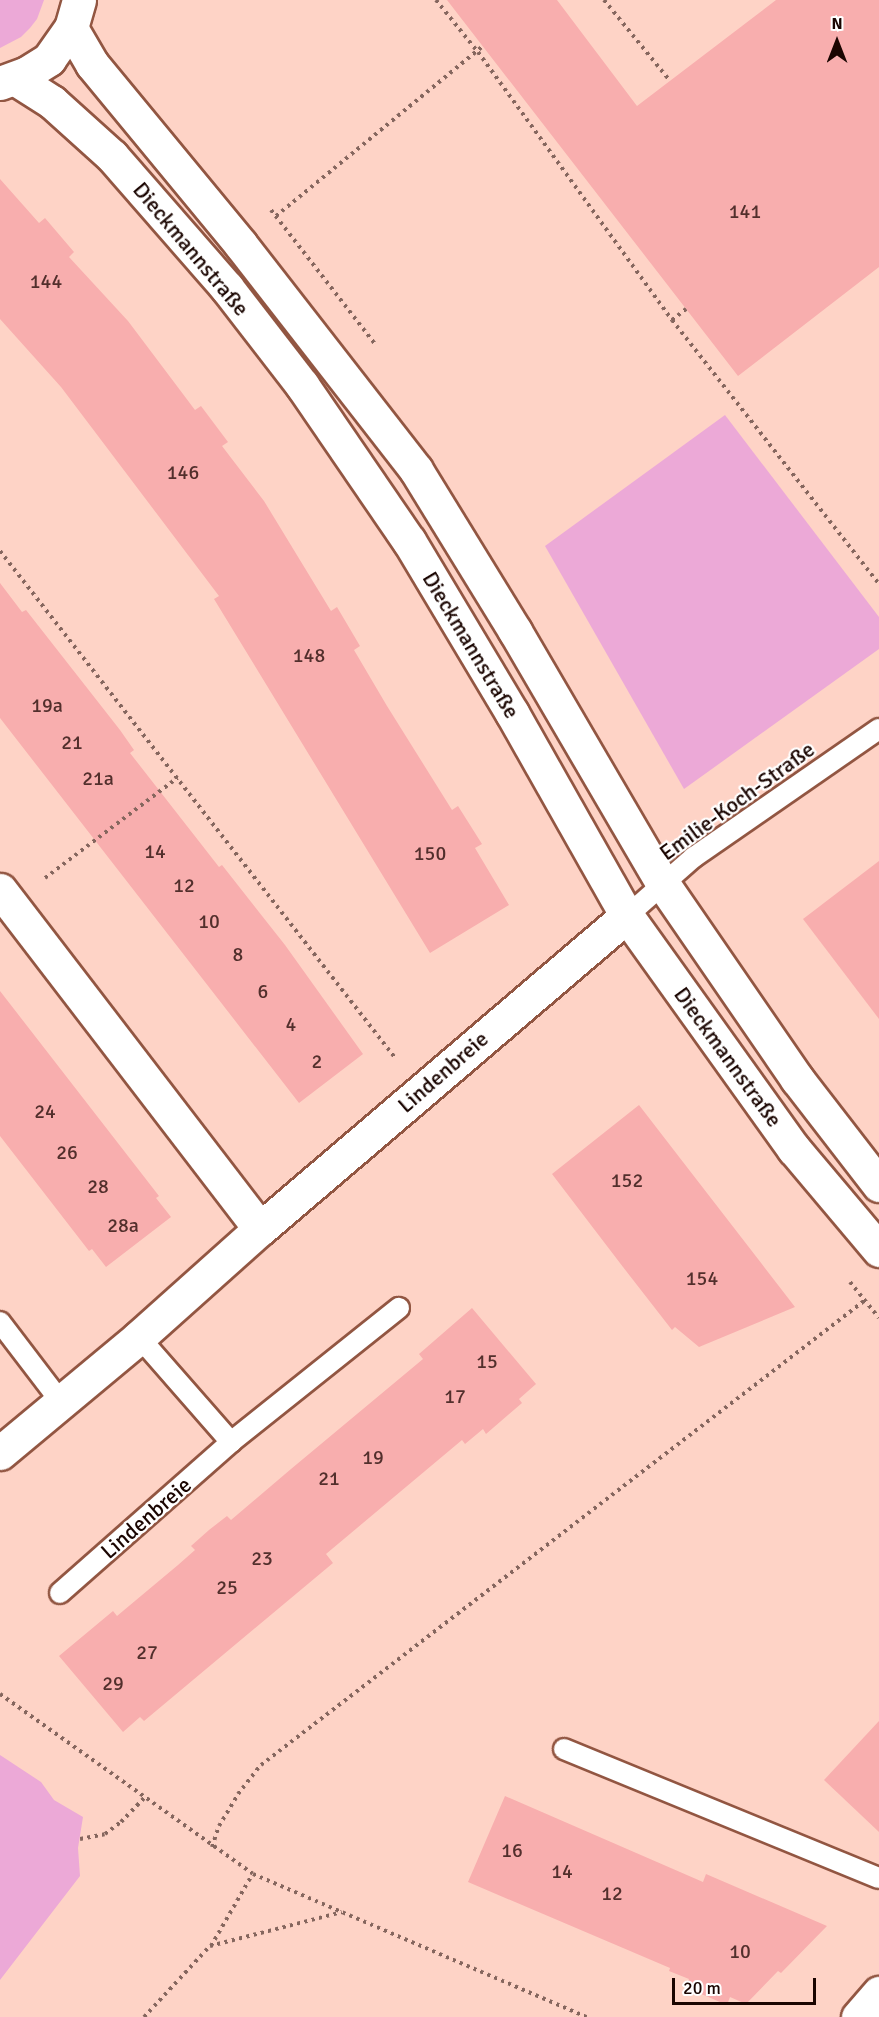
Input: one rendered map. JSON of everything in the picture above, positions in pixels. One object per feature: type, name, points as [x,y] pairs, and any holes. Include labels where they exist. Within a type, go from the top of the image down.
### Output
[{"type":"street","name":"Dieckmannstraße","points":[[8,81],[49,59],[75,14]]},
{"type":"street","name":"Dieckmannstraße","points":[[75,14],[92,64],[241,244],[384,425],[416,470],[515,631],[663,885],[797,1079],[879,1185]]},
{"type":"street","name":"Dieckmannstraße","points":[[8,81],[52,102],[112,156],[227,288],[302,385],[378,492],[420,559],[512,713],[627,916],[794,1149],[879,1250]]},
{"type":"street","points":[[5,897],[260,1229]]},
{"type":"street","name":"Lindenbreie","points":[[0,1453],[139,1337],[260,1229],[627,916]]},
{"type":"street","points":[[858,2017],[879,1993]]},
{"type":"lane","name":"Emilie-Koch-Straße","points":[[627,916],[694,857],[879,729]]},
{"type":"lane","name":"Lindenbreie","points":[[60,1593],[231,1442],[399,1308]]},
{"type":"lane","points":[[0,1322],[61,1402]]},
{"type":"lane","points":[[139,1337],[231,1442]]},
{"type":"lane","points":[[564,1749],[879,1878]]},
{"type":"path","points":[[436,0],[478,52],[672,320],[879,584]]},
{"type":"path","points":[[604,0],[670,81]]},
{"type":"path","points":[[276,216],[483,46]]},
{"type":"path","points":[[672,320],[686,309]]},
{"type":"path","points":[[0,551],[422,1091]]},
{"type":"path","points":[[5,897],[177,778]]},
{"type":"path","points":[[843,1273],[879,1318]]},
{"type":"path","points":[[212,1847],[219,1826],[238,1794],[261,1766],[864,1301]]},
{"type":"path","points":[[0,1695],[253,1874],[587,2017]]},
{"type":"path","points":[[80,1839],[105,1834],[121,1822],[144,1797]]},
{"type":"path","points":[[144,2017],[210,1946],[253,1874]]},
{"type":"path","points":[[210,1946],[342,1912]]},
{"type":"shaded area","points":[[0,0],[44,0],[37,19],[30,28],[21,37],[0,48]]},
{"type":"shaded area","points":[[725,415],[879,617],[879,649],[684,789],[545,546]]},
{"type":"shaded area","points":[[0,1755],[41,1782],[54,1800],[83,1817],[78,1848],[80,1876],[0,1980]]},
{"type":"building","points":[[447,0],[557,0],[637,106],[776,0],[879,0],[879,267],[738,376]]},
{"type":"building","points":[[0,179],[39,223],[45,218],[74,252],[69,257],[128,321],[195,410],[201,406],[228,442],[222,446],[264,501],[331,611],[337,607],[360,646],[354,650],[387,706],[452,810],[458,806],[482,844],[475,848],[509,905],[430,953],[214,599],[219,596],[61,387],[0,319]]},
{"type":"building","points":[[0,583],[22,612],[26,610],[120,730],[134,750],[130,753],[219,867],[222,865],[285,945],[363,1054],[299,1103],[0,718]]},
{"type":"building","points":[[879,861],[879,1019],[803,919]]},
{"type":"building","points":[[0,991],[159,1196],[156,1198],[171,1217],[106,1267],[92,1249],[89,1251],[0,1136]]},
{"type":"building","points":[[639,1105],[795,1307],[699,1347],[675,1327],[672,1330],[623,1267],[552,1174]]},
{"type":"building","points":[[472,1308],[536,1384],[519,1399],[522,1403],[486,1434],[483,1429],[465,1444],[462,1440],[326,1554],[333,1563],[144,1721],[140,1717],[123,1732],[59,1656],[113,1611],[117,1616],[195,1550],[191,1546],[209,1530],[227,1516],[231,1520],[423,1359],[419,1354]]},
{"type":"building","points":[[879,1721],[879,1832],[824,1780]]},
{"type":"building","points":[[505,1796],[703,1882],[706,1874],[827,1926],[781,1973],[778,1971],[746,2004],[730,1997],[727,2005],[685,1987],[689,1979],[669,1971],[670,1968],[468,1882]]}]
